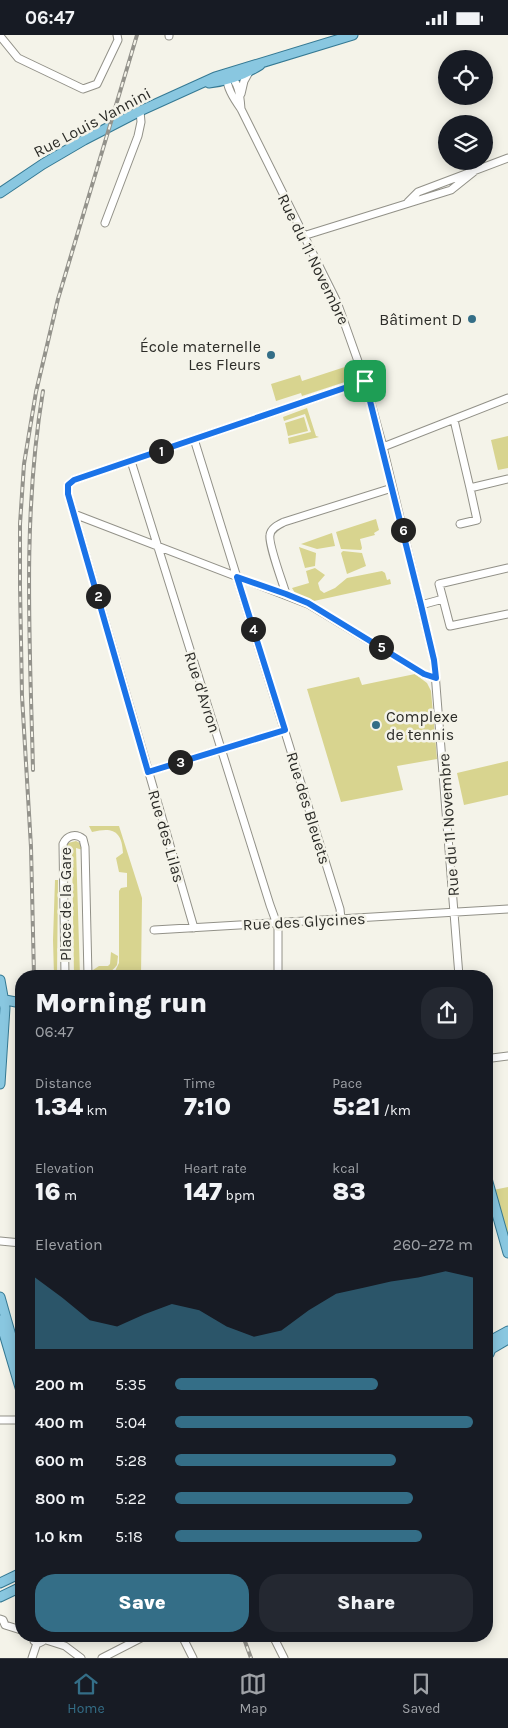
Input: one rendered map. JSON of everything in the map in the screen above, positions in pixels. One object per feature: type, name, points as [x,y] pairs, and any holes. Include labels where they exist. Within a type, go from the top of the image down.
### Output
[{"type":"main road","name":"Rue Louis Vannini","points":[[229,77],[248,66],[262,64],[353,35]]},
{"type":"main road","name":"Rue Louis Vannini","points":[[0,193],[43,164],[140,111],[202,83],[250,72],[262,64]]},
{"type":"main road","points":[[0,980],[2,1000],[5,1008],[0,1084]]},
{"type":"main road","points":[[2,1000],[15,1002]]},
{"type":"main road","points":[[0,1012],[2,1000]]},
{"type":"main road","points":[[493,1200],[508,1253]]},
{"type":"main road","points":[[0,1297],[15,1350]]},
{"type":"main road","points":[[0,1320],[15,1371]]},
{"type":"main road","points":[[493,1339],[508,1331]]},
{"type":"main road","points":[[493,1348],[508,1339]]},
{"type":"main road","points":[[493,1352],[508,1344]]},
{"type":"main road","points":[[0,1583],[15,1576]]},
{"type":"main road","points":[[0,1599],[15,1590]]},
{"type":"street","points":[[0,36],[18,58],[83,89],[97,84],[118,40],[117,35]]},
{"type":"street","name":"Rue du 11 Novembre","points":[[241,109],[240,97],[244,81],[250,72]]},
{"type":"street","name":"Rue du 11 Novembre","points":[[229,77],[240,97]]},
{"type":"street","name":"Rue du 11 Novembre","points":[[229,77],[234,100],[241,109],[337,302],[365,381],[383,447],[434,660],[459,970]]},
{"type":"street","points":[[105,223],[138,136],[141,122],[140,111]]},
{"type":"street","points":[[303,236],[406,204],[418,192],[508,158]]},
{"type":"street","points":[[131,461],[365,381]]},
{"type":"street","points":[[383,447],[508,398]]},
{"type":"street","points":[[454,420],[478,520],[460,524]]},
{"type":"street","name":"Rue des Bleuets","points":[[194,439],[340,909],[341,919]]},
{"type":"street","name":"Rue des Lilas","points":[[131,461],[74,480],[68,485],[68,494],[194,928]]},
{"type":"street","name":"Rue d'Avron","points":[[131,461],[276,922],[279,933],[278,970]]},
{"type":"street","points":[[470,488],[508,479]]},
{"type":"street","points":[[286,594],[271,545],[270,535],[274,527],[284,522],[392,488]]},
{"type":"street","points":[[74,514],[308,603],[424,674],[436,678]]},
{"type":"street","points":[[508,568],[439,584],[450,626],[508,614]]},
{"type":"street","points":[[421,605],[443,599]]},
{"type":"street","points":[[148,772],[285,730]]},
{"type":"street","name":"Place de la Gare","points":[[65,970],[63,843],[72,835],[77,835],[83,839],[85,847],[88,970]]},
{"type":"street","name":"Rue des Glycines","points":[[154,930],[508,909]]},
{"type":"street","points":[[493,1058],[508,1056]]},
{"type":"street","points":[[0,1241],[15,1242]]},
{"type":"street","points":[[0,1420],[15,1420]]},
{"type":"street","points":[[1,1622],[15,1628]]},
{"type":"street","points":[[32,1658],[38,1642]]},
{"type":"street","points":[[51,1642],[66,1646],[81,1658]]},
{"type":"street","points":[[102,1658],[129,1642]]},
{"type":"street","points":[[185,1642],[193,1658]]},
{"type":"street","points":[[276,1642],[284,1658]]},
{"type":"shaded area","points":[[354,364],[357,374],[354,379],[302,396],[301,393],[276,401],[271,384],[300,375],[302,381]]},
{"type":"shaded area","points":[[307,408],[316,436],[319,437],[289,444],[288,438],[311,432],[305,414],[284,421],[283,417]]},
{"type":"shaded area","points":[[304,417],[308,431],[288,436],[285,423]]},
{"type":"shaded area","points":[[508,436],[508,468],[498,470],[491,440]]},
{"type":"shaded area","points":[[376,519],[379,530],[374,533],[375,535],[360,539],[361,550],[341,549],[336,532]]},
{"type":"shaded area","points":[[332,533],[335,546],[317,549],[301,544]]},
{"type":"shaded area","points":[[299,547],[316,553],[315,566],[305,568]]},
{"type":"shaded area","points":[[343,551],[362,553],[366,566],[347,574],[341,553]]},
{"type":"shaded area","points":[[315,568],[325,575],[318,583],[320,590],[324,593],[335,588],[347,578],[382,571],[385,573],[387,580],[390,579],[391,584],[314,601],[295,593],[292,588],[309,583],[306,571]]},
{"type":"shaded area","name":"Complexe de tennis","points":[[415,674],[427,683],[431,691],[437,759],[397,766],[403,790],[341,802],[307,689],[359,677],[362,685]]},
{"type":"shaded area","points":[[508,761],[508,795],[464,805],[457,773]]},
{"type":"shaded area","points":[[89,826],[119,826],[142,898],[141,970],[116,970],[119,963],[119,891],[121,888],[127,887],[127,873],[119,872],[116,858],[123,853],[121,839],[115,832],[110,830],[92,832]]},
{"type":"shaded area","points":[[76,841],[82,844],[83,850],[76,848],[80,970],[74,970],[72,850],[66,847],[68,843]]},
{"type":"shaded area","points":[[55,880],[58,880],[57,970],[54,970]]},
{"type":"shaded area","points":[[111,952],[118,956],[117,965],[112,970],[93,970],[99,966],[108,966],[110,964]]},
{"type":"shaded area","points":[[508,1187],[508,1242],[493,1190]]},
{"type":"railway","points":[[34,970],[31,847],[22,696],[20,524],[24,464],[36,392],[58,299],[137,35]]},
{"type":"railway","points":[[33,770],[29,628],[30,533],[36,438],[43,391]]},
{"type":"railway","points":[[245,1642],[251,1658]]},
{"type":"place","name":"Bâtiment D","points":[[472,319]]},
{"type":"place","name":"École maternelle Les Fleurs","points":[[271,355]]},
{"type":"place","name":"Complexe de tennis","points":[[376,725]]},
{"type":"route","points":[[365,381],[421,605],[434,660],[436,678],[424,674],[308,603],[237,577],[285,730],[148,772],[68,494],[68,485],[74,480],[365,381]]}]
